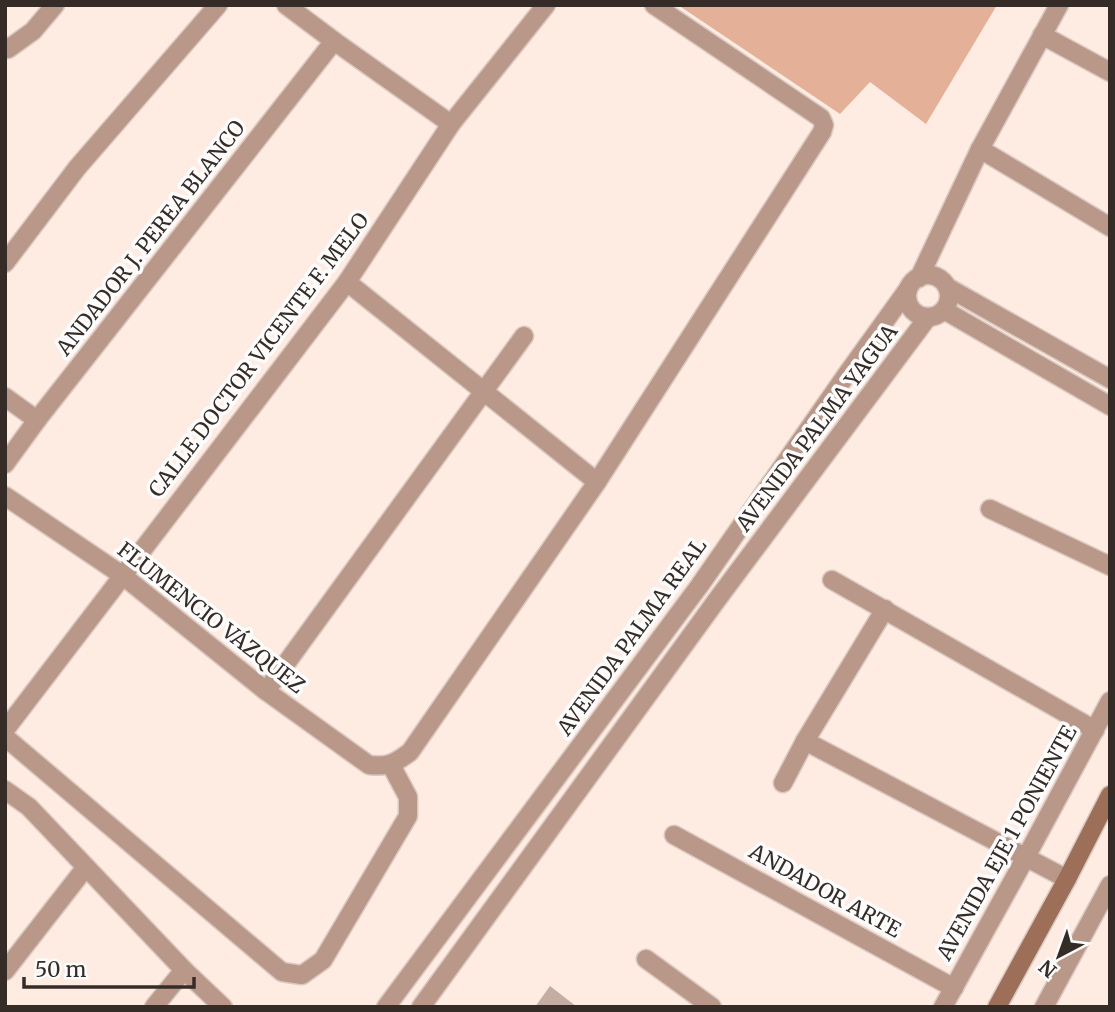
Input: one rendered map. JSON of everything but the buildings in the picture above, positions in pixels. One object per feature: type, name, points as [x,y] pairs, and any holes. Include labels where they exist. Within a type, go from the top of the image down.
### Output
[{"type":"main road","points":[[997,1007],[1110,795]]},
{"type":"street","points":[[7,49],[33,31],[55,5]]},
{"type":"street","points":[[5,263],[77,168],[218,5]]},
{"type":"street","points":[[286,5],[452,124]]},
{"type":"street","name":"CALLE DOCTOR VICENTE F. MELO","points":[[5,730],[347,282],[452,124],[546,5]]},
{"type":"street","points":[[5,737],[282,972],[302,975],[323,960],[408,816],[408,797],[391,765],[410,752],[597,482],[824,125],[821,118],[654,5]]},
{"type":"street","name":"AVENIDA PALMA REAL","points":[[386,1007],[700,585],[847,373],[914,283],[980,149],[1059,5]]},
{"type":"street","points":[[1042,35],[1110,72]]},
{"type":"street","name":"ANDADOR J. PEREA BLANCO","points":[[5,464],[334,41]]},
{"type":"street","points":[[980,149],[1110,227]]},
{"type":"street","points":[[936,314],[949,299],[947,287],[944,282],[929,275],[914,283],[908,303],[915,313],[936,314],[1110,406]]},
{"type":"street","points":[[347,282],[597,482]]},
{"type":"street","points":[[947,287],[1110,379]]},
{"type":"street","name":"AVENIDA PALMA YAGUA","points":[[421,1007],[719,597],[936,314]]},
{"type":"street","points":[[266,691],[524,336]]},
{"type":"street","points":[[5,397],[37,420]]},
{"type":"street","name":"FLUMENCIO VÁZQUEZ","points":[[5,496],[122,575],[266,691],[369,765],[391,765]]},
{"type":"street","points":[[990,509],[1110,566]]},
{"type":"street","points":[[832,580],[1095,730]]},
{"type":"street","points":[[700,585],[719,597]]},
{"type":"street","points":[[783,783],[805,740],[885,609]]},
{"type":"street","name":"AVENIDA EJE 1 PONIENTE","points":[[943,1007],[1110,701]]},
{"type":"street","points":[[805,740],[1067,878]]},
{"type":"street","points":[[5,790],[29,807],[184,970],[223,1007]]},
{"type":"street","name":"ANDADOR ARTE","points":[[674,835],[954,988]]},
{"type":"street","points":[[512,838],[533,853]]},
{"type":"street","points":[[5,971],[86,867]]},
{"type":"street","points":[[1044,1007],[1102,920],[1110,885]]},
{"type":"street","points":[[646,959],[712,1007]]},
{"type":"street","points":[[154,1007],[184,970]]},
{"type":"shaded area","points":[[678,5],[997,5],[926,124],[870,82],[840,114]]}]
